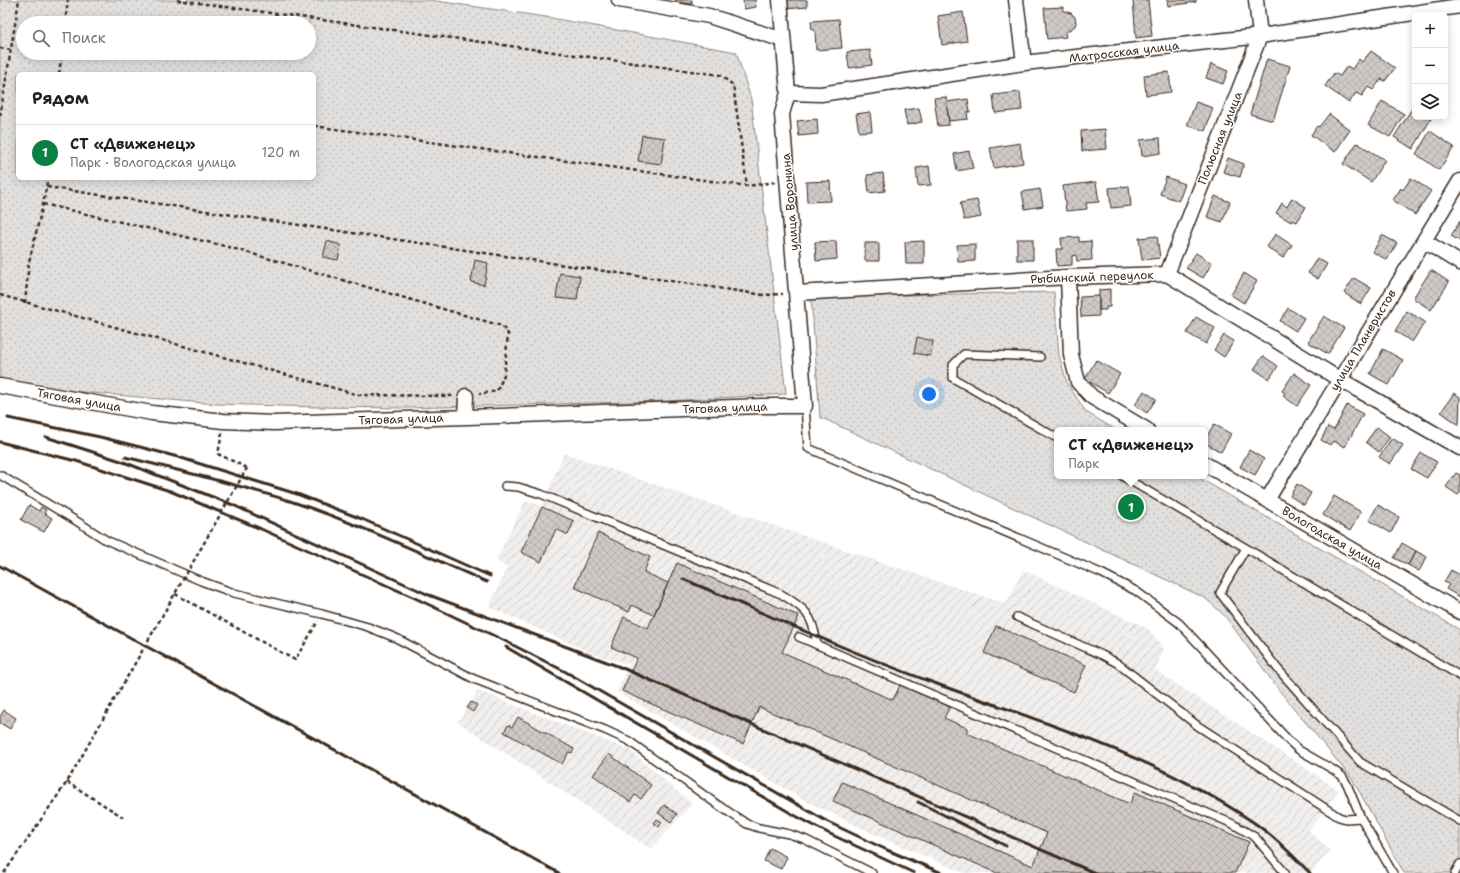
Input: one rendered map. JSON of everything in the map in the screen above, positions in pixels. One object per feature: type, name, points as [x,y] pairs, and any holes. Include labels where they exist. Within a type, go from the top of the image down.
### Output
[{"type":"street","points":[[619,0],[708,16],[783,40]]},
{"type":"street","name":"улица Воронина","points":[[780,0],[788,92],[782,114],[805,406]]},
{"type":"street","points":[[1016,0],[1024,63]]},
{"type":"street","name":"Полюсная улица","points":[[1167,274],[1260,36],[1256,0]]},
{"type":"street","name":"Матросская улица","points":[[788,92],[821,94],[1024,63],[1260,36],[1460,6]]},
{"type":"street","name":"улица Планеристов","points":[[1267,500],[1460,181]]},
{"type":"street","points":[[1424,240],[1460,263]]},
{"type":"street","name":"Рыбинский переулок","points":[[797,293],[1167,274],[1339,379],[1460,448]]},
{"type":"street","points":[[1068,278],[1071,355],[1078,382],[1092,398],[1143,427]]},
{"type":"street","name":"Тяговая улица","points":[[0,386],[133,410],[223,421],[305,423],[761,406],[805,406]]},
{"type":"street","points":[[465,417],[466,396]]},
{"type":"street","name":"Вологодская улица","points":[[1208,466],[1460,612]]},
{"type":"lane","points":[[1040,357],[964,354],[953,365],[953,378],[1054,436]]},
{"type":"lane","points":[[805,406],[808,448],[1101,573],[1136,590],[1162,609],[1179,623],[1290,742],[1299,750],[1332,768],[1342,776],[1362,818],[1393,873]]},
{"type":"lane","points":[[0,475],[106,540],[172,569],[234,593],[360,624],[396,638],[474,679],[606,730],[629,741],[718,806],[746,824],[804,839],[872,873]]},
{"type":"lane","points":[[1127,479],[1460,676]]},
{"type":"lane","points":[[505,486],[518,487],[542,494],[781,594],[808,613],[813,623],[817,645]]},
{"type":"lane","points":[[1246,548],[1220,593],[1277,668],[1360,762],[1460,821]]},
{"type":"lane","points":[[1017,617],[1102,655],[1117,664],[1198,726],[1339,817],[1346,819],[1362,818]]},
{"type":"lane","points":[[799,637],[1233,824],[1256,838],[1285,873]]},
{"type":"lane","points":[[1455,873],[1460,864]]},
{"type":"path","points":[[16,16],[19,0]]},
{"type":"path","points":[[66,16],[68,0]]},
{"type":"path","points":[[177,0],[293,16]]},
{"type":"path","points":[[0,116],[16,19]]},
{"type":"path","points":[[316,19],[720,75],[733,85],[747,186]]},
{"type":"path","points":[[0,48],[11,50]]},
{"type":"path","points":[[59,72],[61,60]]},
{"type":"path","points":[[316,126],[747,186],[788,180]]},
{"type":"path","points":[[25,303],[29,262],[48,180]]},
{"type":"path","points":[[47,188],[764,295],[797,293]]},
{"type":"path","points":[[0,295],[359,395],[466,396],[497,391],[504,375],[508,334],[502,326],[225,246],[43,204]]},
{"type":"path","points":[[4,873],[67,782],[247,468],[218,454],[223,421]]},
{"type":"path","points":[[175,594],[295,660],[322,614]]},
{"type":"path","points":[[67,782],[123,817]]},
{"type":"shaded area","points":[[0,0],[429,0],[546,17],[736,52],[751,99],[786,394],[667,401],[405,408],[215,404],[71,391],[0,379]]},
{"type":"shaded area","points":[[1054,292],[1059,355],[1067,383],[1086,412],[1111,427],[1054,427],[1054,479],[1201,479],[1460,630],[1460,873],[1404,873],[1353,780],[1278,689],[1225,616],[1205,598],[820,417],[811,297]]},
{"type":"shaded area","points":[[564,453],[1006,604],[1023,570],[1149,629],[1164,649],[1155,670],[1339,790],[1309,831],[1330,850],[1311,873],[964,873],[878,836],[806,801],[617,692],[629,664],[594,654],[489,607],[507,568],[496,560],[526,500],[542,506]]},
{"type":"shaded area","points":[[478,691],[630,750],[692,804],[651,849],[458,722]]},
{"type":"building","points":[[675,0],[692,0],[692,4],[675,2]]},
{"type":"building","points":[[743,0],[755,0],[756,7],[744,9]]},
{"type":"building","points":[[785,0],[807,0],[807,7],[786,9]]},
{"type":"building","points":[[1133,0],[1148,0],[1152,36],[1136,38]]},
{"type":"building","points":[[1167,0],[1196,0],[1196,2],[1168,6]]},
{"type":"building","points":[[1063,7],[1063,11],[1071,13],[1075,17],[1075,26],[1065,33],[1066,37],[1047,39],[1044,8]]},
{"type":"building","points":[[963,12],[967,41],[942,45],[938,16]]},
{"type":"building","points":[[839,19],[842,48],[816,50],[815,30],[812,30],[811,21]]},
{"type":"building","points":[[870,50],[872,65],[849,68],[847,52]]},
{"type":"building","points":[[1371,51],[1395,68],[1385,81],[1381,79],[1373,90],[1368,87],[1362,96],[1356,93],[1349,103],[1325,86],[1334,73],[1340,76],[1347,66],[1352,69],[1359,59],[1362,62]]},
{"type":"building","points":[[1267,59],[1290,66],[1273,121],[1250,114]]},
{"type":"building","points":[[1211,64],[1228,71],[1223,84],[1206,78]]},
{"type":"building","points":[[1169,72],[1171,92],[1146,95],[1144,75]]},
{"type":"building","points":[[1020,92],[1022,110],[995,113],[993,95]]},
{"type":"building","points":[[946,97],[949,125],[938,126],[934,98]]},
{"type":"building","points":[[968,99],[970,112],[967,112],[968,119],[949,121],[946,102]]},
{"type":"building","points":[[1382,101],[1404,114],[1390,137],[1368,125]]},
{"type":"building","points":[[1196,102],[1213,108],[1205,131],[1187,125]]},
{"type":"building","points":[[919,108],[922,122],[907,125],[904,110]]},
{"type":"building","points":[[1412,109],[1412,120],[1430,120],[1413,149],[1394,137]]},
{"type":"building","points":[[870,112],[872,131],[859,132],[856,114]]},
{"type":"building","points":[[1329,114],[1350,130],[1335,152],[1311,135],[1317,126],[1319,127]]},
{"type":"building","points":[[817,119],[818,134],[799,136],[797,121]]},
{"type":"building","points":[[1105,129],[1107,149],[1082,151],[1081,131]]},
{"type":"building","points":[[1430,131],[1454,147],[1439,170],[1416,154]]},
{"type":"building","points":[[642,135],[665,138],[661,164],[638,161]]},
{"type":"building","points":[[1160,138],[1161,153],[1142,156],[1140,140]]},
{"type":"building","points":[[1020,143],[1023,163],[994,168],[990,148]]},
{"type":"building","points":[[1357,143],[1385,160],[1371,182],[1343,164]]},
{"type":"building","points":[[969,151],[973,168],[957,171],[954,154]]},
{"type":"building","points":[[1228,158],[1244,164],[1240,177],[1223,172]]},
{"type":"building","points":[[929,166],[931,185],[918,186],[916,168]]},
{"type":"building","points":[[883,173],[885,191],[869,193],[867,175]]},
{"type":"building","points":[[1166,177],[1185,184],[1179,201],[1160,194]]},
{"type":"building","points":[[1411,178],[1431,191],[1415,215],[1393,200],[1401,188],[1403,190]]},
{"type":"building","points":[[830,181],[831,201],[807,202],[806,182]]},
{"type":"building","points":[[1096,182],[1099,202],[1086,203],[1087,209],[1066,211],[1063,186]]},
{"type":"building","points":[[1129,186],[1131,206],[1111,208],[1109,188]]},
{"type":"building","points":[[1040,189],[1043,206],[1025,209],[1022,192]]},
{"type":"building","points":[[1215,196],[1230,202],[1222,222],[1207,217]]},
{"type":"building","points":[[1292,198],[1306,207],[1297,222],[1292,220],[1291,222],[1276,213],[1282,203],[1287,207]]},
{"type":"building","points":[[977,200],[981,217],[964,220],[960,203]]},
{"type":"building","points":[[1460,221],[1460,241],[1451,236]]},
{"type":"building","points":[[1275,234],[1292,245],[1283,258],[1267,247]]},
{"type":"building","points":[[1382,235],[1397,243],[1387,260],[1373,252]]},
{"type":"building","points":[[1157,236],[1160,258],[1142,260],[1139,238]]},
{"type":"building","points":[[1079,237],[1079,242],[1091,241],[1092,260],[1077,261],[1076,255],[1072,256],[1072,265],[1057,266],[1056,249],[1062,249],[1061,238]]},
{"type":"building","points":[[1017,239],[1033,239],[1033,260],[1017,260]]},
{"type":"building","points":[[327,241],[341,245],[338,260],[323,257]]},
{"type":"building","points":[[836,241],[837,259],[816,261],[815,242]]},
{"type":"building","points":[[924,241],[924,264],[906,264],[905,242]]},
{"type":"building","points":[[865,243],[879,243],[879,261],[865,261]]},
{"type":"building","points":[[975,244],[975,261],[958,262],[957,245]]},
{"type":"building","points":[[1196,253],[1212,263],[1203,278],[1186,268]]},
{"type":"building","points":[[1317,258],[1327,264],[1318,279],[1308,273]]},
{"type":"building","points":[[475,260],[488,263],[484,285],[471,282]]},
{"type":"building","points":[[1431,270],[1449,282],[1431,310],[1413,298]]},
{"type":"building","points":[[560,273],[580,276],[577,300],[556,298]]},
{"type":"building","points":[[1244,273],[1257,281],[1244,303],[1231,295]]},
{"type":"building","points":[[1354,278],[1371,288],[1361,304],[1344,293]]},
{"type":"building","points":[[1110,289],[1110,307],[1106,307],[1106,310],[1099,310],[1099,290]]},
{"type":"building","points":[[1099,296],[1099,316],[1081,317],[1080,297]]},
{"type":"building","points":[[1288,308],[1304,318],[1296,331],[1280,321]]},
{"type":"building","points":[[1407,311],[1425,322],[1412,342],[1395,331]]},
{"type":"building","points":[[1324,316],[1344,328],[1328,354],[1308,342]]},
{"type":"building","points":[[1196,317],[1215,328],[1206,344],[1187,333]]},
{"type":"building","points":[[1224,335],[1234,341],[1224,357],[1214,350]]},
{"type":"building","points":[[917,337],[933,341],[930,356],[914,353]]},
{"type":"building","points":[[1383,349],[1403,360],[1389,385],[1370,374]]},
{"type":"building","points":[[1263,356],[1278,366],[1269,379],[1254,369]]},
{"type":"building","points":[[1096,360],[1120,374],[1108,393],[1085,379]]},
{"type":"building","points":[[1294,373],[1311,385],[1297,406],[1283,396],[1285,393],[1282,391]]},
{"type":"building","points":[[1144,391],[1156,399],[1147,413],[1135,405]]},
{"type":"building","points":[[1454,393],[1460,397],[1459,425],[1441,412]]},
{"type":"building","points":[[1347,405],[1363,414],[1345,447],[1333,441],[1330,445],[1321,440],[1328,427],[1334,430]]},
{"type":"building","points":[[1214,424],[1231,434],[1221,452],[1208,445],[1208,435]]},
{"type":"building","points":[[1377,427],[1390,437],[1379,452],[1366,442]]},
{"type":"building","points":[[1392,438],[1403,445],[1390,464],[1379,457]]},
{"type":"building","points":[[1249,450],[1264,459],[1255,475],[1240,467]]},
{"type":"building","points":[[1421,453],[1437,462],[1427,478],[1411,469]]},
{"type":"building","points":[[1456,473],[1460,475],[1460,493],[1458,495],[1446,487]]},
{"type":"building","points":[[1297,484],[1311,493],[1304,505],[1290,496]]},
{"type":"building","points":[[1334,496],[1361,512],[1350,531],[1323,515]]},
{"type":"building","points":[[29,505],[39,511],[41,507],[46,510],[44,513],[52,518],[44,532],[21,520]]},
{"type":"building","points":[[1378,505],[1399,517],[1391,533],[1369,520]]},
{"type":"building","points":[[542,507],[574,521],[568,535],[556,529],[541,562],[521,552]]},
{"type":"building","points":[[598,533],[650,557],[644,572],[668,583],[654,615],[632,605],[629,612],[574,587]]},
{"type":"building","points":[[1402,543],[1416,551],[1408,565],[1394,558]]},
{"type":"building","points":[[1416,551],[1427,557],[1419,571],[1408,565]]},
{"type":"building","points":[[677,563],[799,616],[782,652],[893,700],[901,683],[951,704],[944,718],[967,728],[967,733],[1130,804],[1135,792],[1249,842],[1235,873],[997,873],[833,801],[842,782],[1033,866],[1047,833],[759,707],[743,744],[622,691],[637,658],[611,647],[624,617],[648,628]]},
{"type":"building","points":[[1451,570],[1460,575],[1460,597],[1446,589],[1449,584],[1444,582]]},
{"type":"building","points":[[996,626],[1086,665],[1074,692],[984,653]]},
{"type":"building","points":[[471,702],[477,705],[473,712],[467,708]]},
{"type":"building","points":[[4,710],[16,718],[10,729],[0,723],[0,717]]},
{"type":"building","points":[[518,717],[574,749],[572,753],[569,752],[562,764],[504,732],[508,725],[512,727]]},
{"type":"building","points":[[609,754],[651,785],[641,799],[635,795],[630,802],[593,775]]},
{"type":"building","points":[[664,805],[677,814],[671,822],[658,813]]},
{"type":"building","points":[[657,819],[662,822],[659,827],[654,823]]},
{"type":"building","points":[[770,848],[787,857],[781,869],[764,861]]},
{"type":"railway","points":[[8,418],[140,447],[178,457],[297,494],[362,519],[490,576]]},
{"type":"railway","points":[[46,437],[121,461],[233,505],[429,595],[620,667],[1095,873]]},
{"type":"railway","points":[[0,442],[76,461],[170,491],[261,529],[417,599],[566,672],[828,822],[887,850],[942,873]]},
{"type":"railway","points":[[125,457],[229,483],[290,501],[365,529],[487,582]]},
{"type":"railway","points":[[0,566],[559,873]]},
{"type":"railway","points":[[683,579],[865,656],[926,680],[1052,725],[1135,758],[1215,798],[1261,827],[1283,846],[1310,873]]},
{"type":"railway","points":[[506,647],[794,815],[828,833],[914,873]]},
{"type":"railway","points":[[918,802],[1006,846]]},
{"type":"place","name":"СТ «Движенец»","points":[[1131,507]]}]
